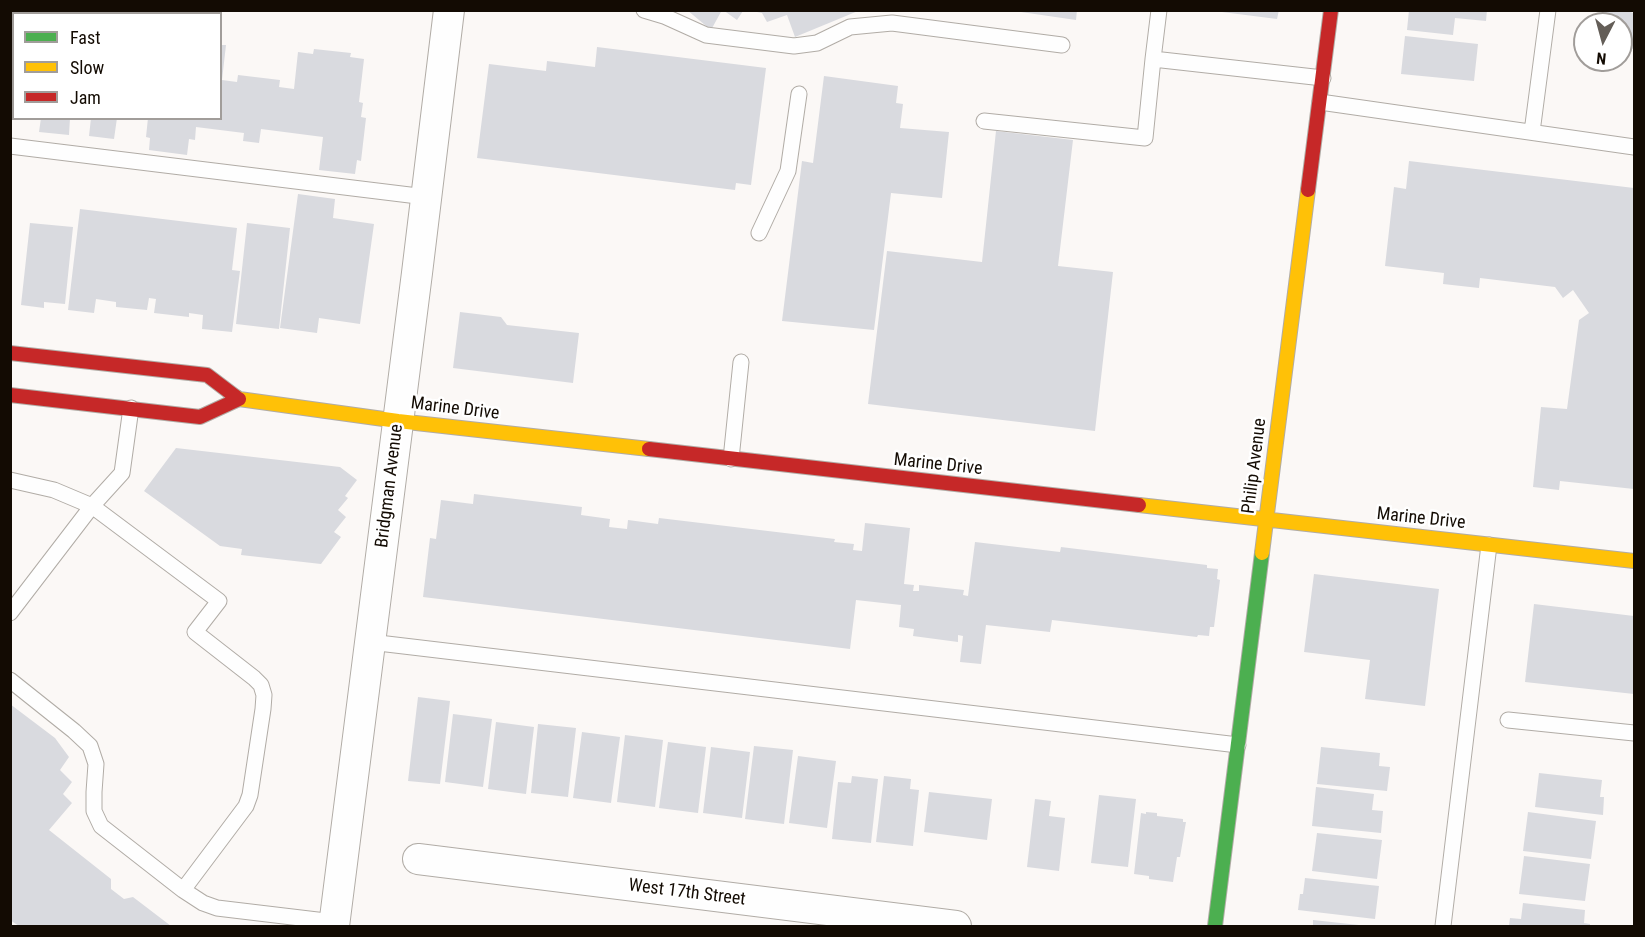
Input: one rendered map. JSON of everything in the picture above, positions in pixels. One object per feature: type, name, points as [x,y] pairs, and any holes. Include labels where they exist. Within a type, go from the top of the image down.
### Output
[{"type":"main road","name":"Philip Avenue","points":[[1215,927],[1331,10]]},
{"type":"main road","name":"Marine Drive","points":[[10,353],[207,375],[239,399],[398,421],[1635,561]]},
{"type":"main road","points":[[10,395],[200,417],[239,399]]},
{"type":"street","name":"Bridgman Avenue","points":[[334,924],[449,10]]},
{"type":"street","name":"West 17th Street","points":[[418,859],[956,927]]},
{"type":"lane","points":[[644,10],[664,16],[706,35],[794,46],[817,43],[850,27],[892,23],[1062,45]]},
{"type":"lane","points":[[984,121],[1144,138],[1159,10]]},
{"type":"lane","points":[[1532,132],[1548,10]]},
{"type":"lane","points":[[1153,58],[1323,78]]},
{"type":"lane","points":[[759,233],[788,171],[799,94]]},
{"type":"lane","points":[[1320,102],[1635,147]]},
{"type":"lane","points":[[10,147],[426,197]]},
{"type":"lane","points":[[731,459],[741,362]]},
{"type":"lane","points":[[10,614],[92,506],[122,473],[131,408]]},
{"type":"lane","points":[[10,480],[54,490],[92,506],[219,601],[195,632],[261,685],[264,695],[263,709],[250,795],[246,806],[183,890]]},
{"type":"lane","points":[[1443,927],[1489,545]]},
{"type":"lane","points":[[370,642],[1238,745]]},
{"type":"lane","points":[[10,680],[90,746],[96,764],[94,811],[101,826],[183,890],[203,903],[217,908],[334,924]]},
{"type":"lane","points":[[1508,720],[1635,733]]},
{"type":"building","points":[[687,10],[722,10],[711,30]]},
{"type":"building","points":[[723,10],[743,11],[737,20]]},
{"type":"building","points":[[1021,10],[1077,10],[1076,20],[1021,12]]},
{"type":"building","points":[[1222,10],[1279,10],[1277,19],[1222,12]]},
{"type":"building","points":[[1409,10],[1487,10],[1486,21],[1455,18],[1453,35],[1407,30]]},
{"type":"building","points":[[1605,10],[1622,10],[1630,12],[1605,12]]},
{"type":"building","points":[[757,11],[858,11],[795,37],[787,15],[767,22],[762,13]]},
{"type":"building","points":[[1633,13],[1634,13],[1633,49]]},
{"type":"building","points":[[1405,36],[1478,44],[1474,81],[1401,74]]},
{"type":"building","points":[[222,45],[226,45],[222,80]]},
{"type":"building","points":[[597,47],[766,68],[751,185],[736,183],[735,190],[477,158],[489,64],[546,71],[547,61],[595,67]]},
{"type":"building","points":[[314,49],[351,53],[350,57],[364,59],[359,102],[363,103],[361,117],[366,118],[361,161],[357,160],[355,174],[319,170],[323,137],[261,129],[259,143],[243,141],[244,133],[196,127],[195,140],[189,139],[187,155],[149,150],[150,138],[146,137],[148,120],[222,120],[222,80],[237,82],[238,75],[280,80],[279,87],[294,89],[298,52],[313,54]]},
{"type":"building","points":[[824,76],[898,86],[896,103],[903,104],[900,128],[949,132],[942,198],[891,193],[874,330],[782,321],[802,161],[813,163]]},
{"type":"building","points":[[41,120],[70,120],[69,135],[39,132]]},
{"type":"building","points":[[91,120],[117,120],[114,139],[89,136]]},
{"type":"building","points":[[996,131],[1073,140],[1058,266],[1113,272],[1095,431],[868,404],[887,251],[982,262]]},
{"type":"building","points":[[1409,161],[1634,188],[1634,489],[1560,481],[1559,490],[1533,487],[1541,407],[1567,409],[1579,320],[1589,313],[1573,290],[1563,298],[1555,287],[1480,278],[1479,288],[1443,284],[1444,273],[1385,266],[1394,187],[1406,189]]},
{"type":"building","points":[[298,194],[335,199],[333,218],[374,224],[360,324],[319,318],[317,333],[280,328]]},
{"type":"building","points":[[80,209],[237,228],[232,270],[240,271],[232,332],[202,329],[203,315],[189,313],[189,317],[154,313],[156,299],[149,298],[147,310],[116,307],[116,302],[96,299],[94,313],[68,310]]},
{"type":"building","points":[[30,223],[73,227],[65,304],[44,302],[44,308],[21,305]]},
{"type":"building","points":[[247,223],[290,228],[279,329],[236,324]]},
{"type":"building","points":[[460,312],[501,317],[507,325],[579,333],[573,383],[453,368]]},
{"type":"building","points":[[176,448],[340,467],[357,480],[345,496],[348,498],[338,510],[346,517],[334,532],[341,537],[321,564],[241,555],[242,549],[220,546],[144,491]]},
{"type":"building","points":[[474,494],[582,507],[581,515],[610,519],[609,527],[627,529],[628,520],[658,524],[659,518],[835,539],[834,542],[854,544],[853,550],[862,551],[865,523],[910,528],[904,584],[914,585],[913,591],[919,591],[919,585],[964,590],[963,595],[968,596],[975,542],[1060,552],[1061,547],[1207,565],[1207,568],[1218,569],[1217,579],[1220,580],[1214,627],[1210,627],[1209,636],[1198,635],[1197,637],[1052,620],[1050,632],[986,625],[981,664],[960,662],[963,636],[958,635],[958,642],[913,636],[914,629],[899,627],[901,605],[856,600],[850,649],[423,597],[430,538],[436,539],[441,500],[473,504]]},
{"type":"building","points":[[1314,574],[1439,589],[1425,706],[1365,699],[1370,660],[1304,652]]},
{"type":"building","points":[[1534,604],[1634,616],[1634,694],[1525,682]]},
{"type":"building","points":[[418,697],[450,701],[440,784],[408,781]]},
{"type":"building","points":[[10,704],[55,738],[69,757],[60,770],[72,782],[63,794],[72,803],[49,830],[111,879],[111,889],[124,899],[133,897],[171,926],[19,926],[10,920]]},
{"type":"building","points":[[453,714],[492,719],[483,787],[445,782]]},
{"type":"building","points":[[496,722],[534,727],[526,794],[488,789]]},
{"type":"building","points":[[538,724],[576,728],[568,797],[531,793]]},
{"type":"building","points":[[582,732],[620,737],[611,803],[573,798]]},
{"type":"building","points":[[625,735],[663,740],[655,807],[617,802]]},
{"type":"building","points":[[668,742],[706,747],[698,813],[659,808]]},
{"type":"building","points":[[754,746],[793,750],[784,824],[745,819]]},
{"type":"building","points":[[711,747],[750,752],[742,818],[703,813]]},
{"type":"building","points":[[1321,747],[1380,753],[1379,766],[1390,767],[1387,791],[1317,784]]},
{"type":"building","points":[[798,756],[836,761],[827,828],[789,823]]},
{"type":"building","points":[[1539,773],[1602,780],[1600,797],[1604,797],[1603,815],[1535,807]]},
{"type":"building","points":[[852,776],[878,779],[871,843],[832,839],[838,782],[851,783]]},
{"type":"building","points":[[884,776],[911,779],[910,789],[919,790],[913,846],[876,842]]},
{"type":"building","points":[[1316,787],[1374,794],[1372,810],[1383,811],[1381,833],[1312,826]]},
{"type":"building","points":[[929,792],[992,799],[987,840],[924,832]]},
{"type":"building","points":[[1099,795],[1136,799],[1128,867],[1091,863]]},
{"type":"building","points":[[1035,799],[1051,801],[1049,816],[1065,818],[1059,871],[1027,867]]},
{"type":"building","points":[[1146,812],[1157,813],[1157,816],[1183,819],[1183,822],[1186,822],[1173,882],[1149,879],[1149,876],[1134,874],[1141,813],[1146,814]]},
{"type":"building","points":[[1528,812],[1596,821],[1591,859],[1523,851]]},
{"type":"building","points":[[1317,833],[1382,840],[1377,879],[1312,871]]},
{"type":"building","points":[[1524,856],[1590,864],[1585,901],[1519,894]]},
{"type":"building","points":[[1305,878],[1379,886],[1375,919],[1298,910]]},
{"type":"building","points":[[1523,903],[1585,910],[1584,923],[1590,926],[1509,926],[1510,918],[1521,919]]},
{"type":"building","points":[[1313,920],[1359,925],[1359,926],[1313,926]]},
{"type":"traffic: fast","points":[[1215,926],[1262,553]]},
{"type":"traffic: slow","points":[[1262,553],[1308,190]]},
{"type":"traffic: slow","points":[[236,397],[398,421],[649,449]]},
{"type":"traffic: slow","points":[[1139,505],[1634,561]]},
{"type":"traffic: jam","points":[[1308,190],[1331,10]]},
{"type":"traffic: jam","points":[[10,353],[207,375],[236,397]]},
{"type":"traffic: jam","points":[[10,395],[200,417],[239,399]]},
{"type":"traffic: jam","points":[[649,449],[1139,505]]}]
